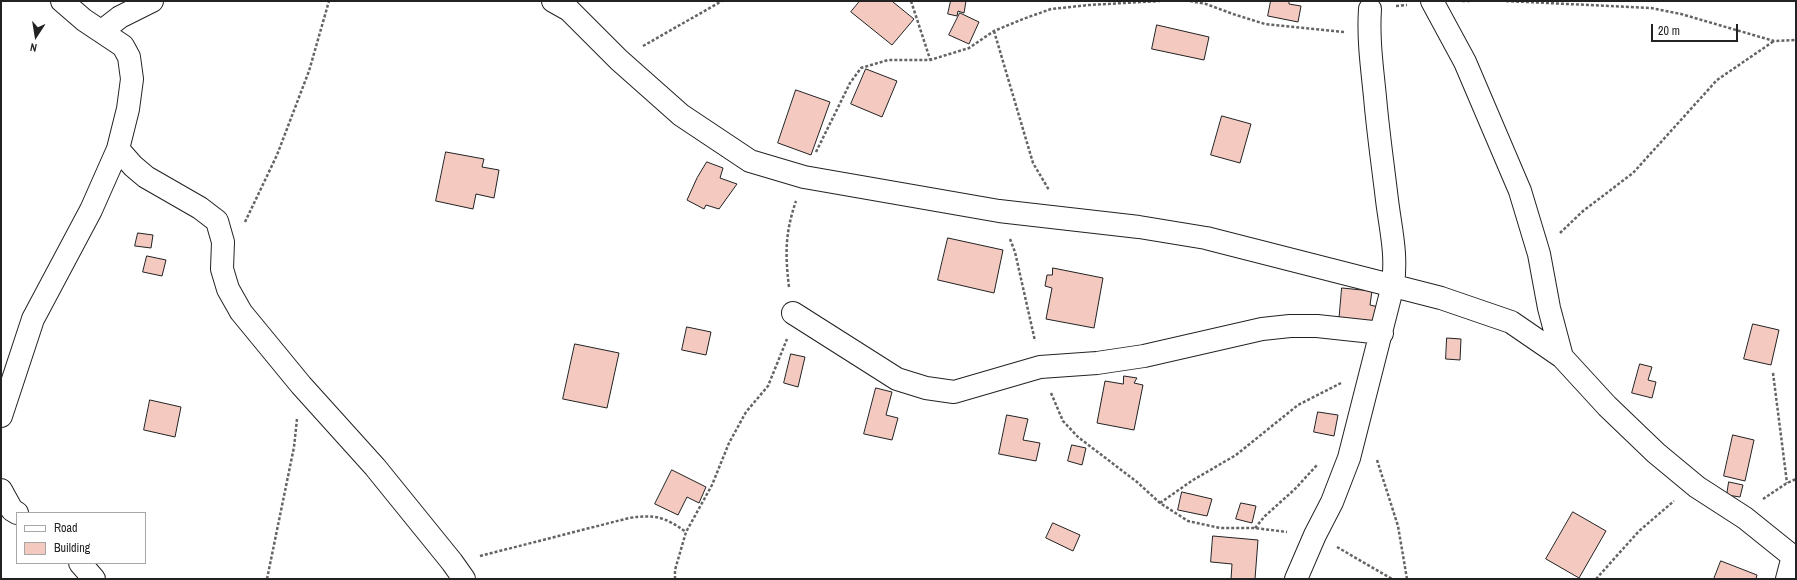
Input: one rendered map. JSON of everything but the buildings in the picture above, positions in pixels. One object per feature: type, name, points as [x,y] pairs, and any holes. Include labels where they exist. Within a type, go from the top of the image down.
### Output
[{"type":"street","points":[[1,416],[33,319],[91,210],[118,149],[128,109],[132,79],[128,57],[122,46],[84,20],[62,1]]},
{"type":"street","points":[[102,31],[120,17],[152,1]]},
{"type":"street","points":[[553,1],[569,10],[619,60],[681,115],[750,161],[804,177],[999,211],[1139,226],[1206,238],[1441,298],[1511,322],[1562,357],[1607,406],[1656,453],[1697,487],[1745,518],[1794,558],[1786,579]]},
{"type":"street","points":[[1433,2],[1465,62],[1520,191],[1539,254],[1549,308],[1562,357]]},
{"type":"street","points":[[1296,579],[1315,535],[1332,502],[1349,458],[1393,285],[1395,249],[1379,138],[1369,34],[1370,9]]},
{"type":"street","points":[[118,149],[133,166],[146,177],[200,208],[217,221],[223,242],[222,270],[228,289],[241,312],[301,385],[375,467],[458,570]]},
{"type":"street","points":[[793,313],[897,379],[926,388],[954,392],[1040,367],[1097,363],[1144,356],[1262,329],[1290,326],[1317,326],[1382,333]]},
{"type":"street","points":[[1,490],[12,510],[16,512]]},
{"type":"street","points":[[81,564],[94,579]]},
{"type":"path","points":[[243,227],[277,155],[309,71],[329,1]]},
{"type":"path","points":[[619,60],[722,1]]},
{"type":"path","points":[[911,1],[930,60]]},
{"type":"path","points":[[675,579],[686,532],[712,485],[729,443],[746,412],[768,386],[788,336],[793,313],[786,256],[787,235],[792,212],[804,177],[847,90],[861,68],[888,60],[930,60],[969,48],[994,31],[1023,19],[1052,10],[1089,5],[1160,1]]},
{"type":"path","points":[[1190,1],[1206,4],[1265,24],[1369,34]]},
{"type":"path","points":[[1506,1],[1652,8],[1681,14],[1774,41],[1796,40]]},
{"type":"path","points":[[1370,9],[1433,2]]},
{"type":"path","points":[[994,31],[1033,164],[1068,219]]},
{"type":"path","points":[[1539,254],[1583,211],[1633,173],[1717,80],[1774,41]]},
{"type":"path","points":[[999,211],[1015,252],[1040,367],[1063,421],[1078,437],[1137,482],[1160,503],[1188,521],[1220,528],[1255,528],[1315,535],[1392,579]]},
{"type":"path","points":[[1160,503],[1193,480],[1236,455],[1298,405],[1331,388],[1372,370]]},
{"type":"path","points":[[1773,373],[1787,483]]},
{"type":"path","points":[[267,579],[294,446],[301,385]]},
{"type":"path","points":[[1376,458],[1398,526],[1407,579]]},
{"type":"path","points":[[1255,528],[1265,516],[1295,489],[1319,463]]},
{"type":"path","points":[[1745,518],[1765,498],[1787,483],[1796,479]]},
{"type":"path","points":[[1596,579],[1639,531],[1675,500],[1697,487]]},
{"type":"path","points":[[458,570],[494,553],[629,518],[646,515],[665,519],[686,532]]}]
